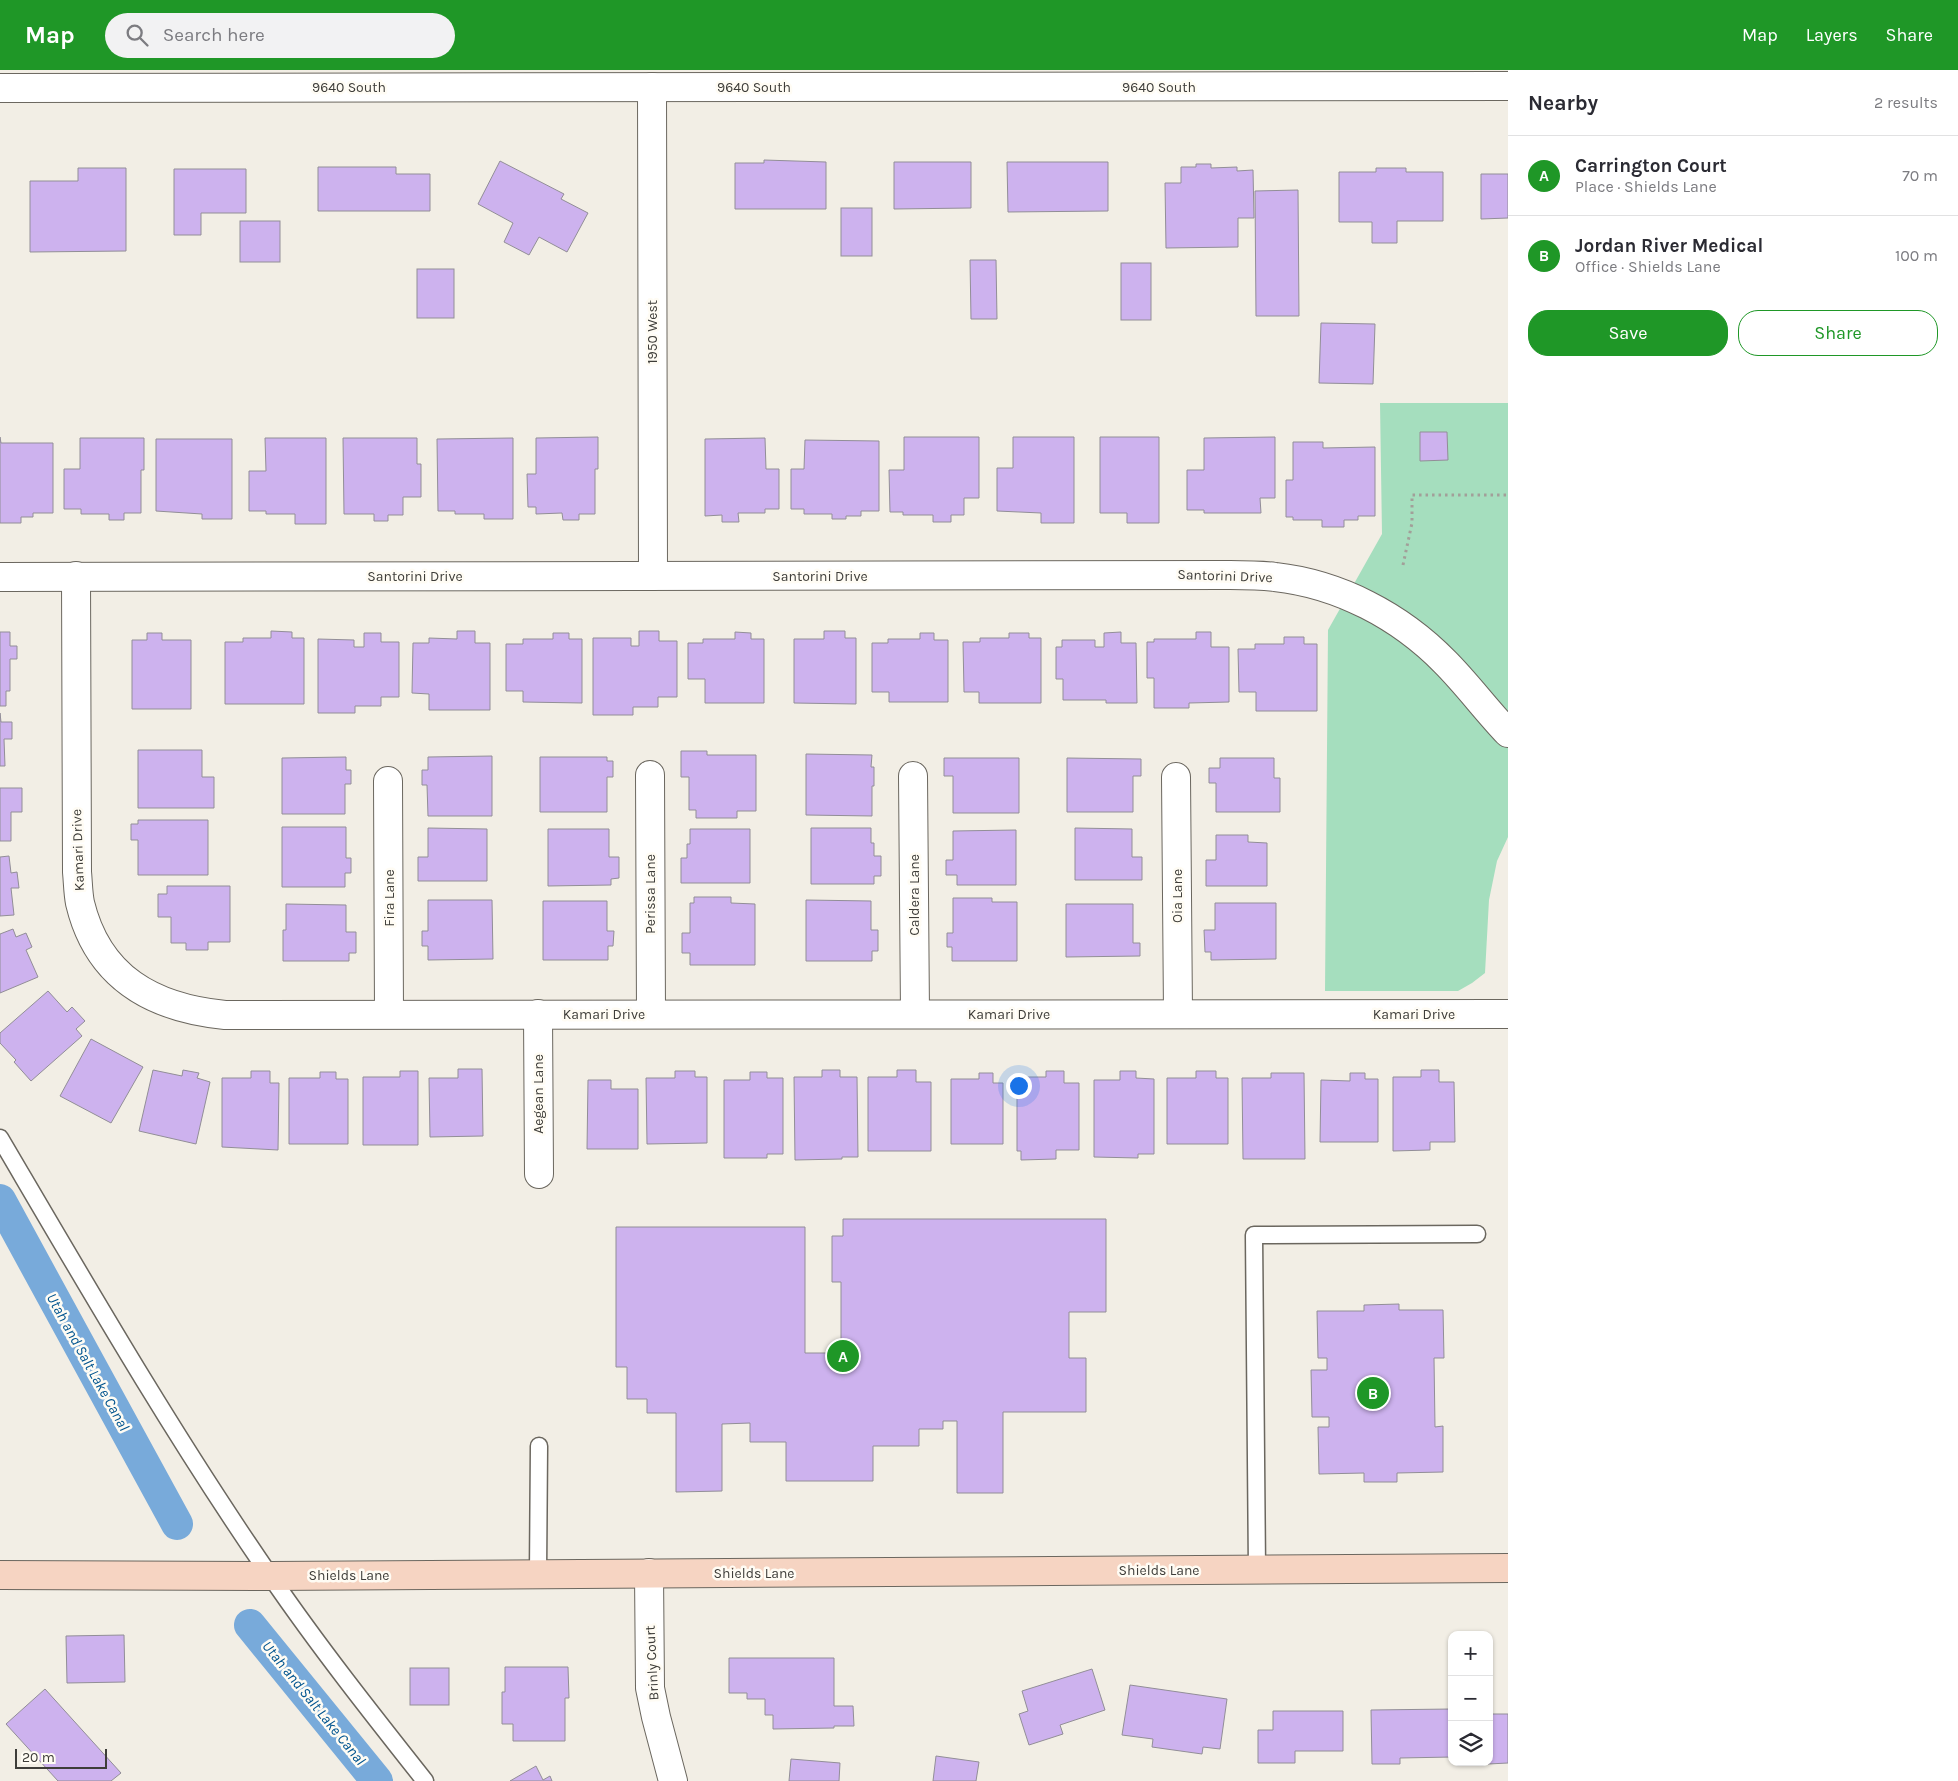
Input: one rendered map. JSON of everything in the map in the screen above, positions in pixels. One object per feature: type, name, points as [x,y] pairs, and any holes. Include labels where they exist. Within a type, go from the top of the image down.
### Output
[{"type":"main road","name":"Shields Lane","points":[[0,1575],[270,1576],[1508,1568]]},
{"type":"street","name":"9640 South","points":[[0,88],[1508,86]]},
{"type":"street","name":"1950 West","points":[[652,87],[653,576]]},
{"type":"street","name":"Santorini Drive","points":[[0,577],[1230,574],[1276,577],[1322,586],[1356,600],[1406,628],[1445,662],[1508,733]]},
{"type":"street","name":"Kamari Drive","points":[[76,576],[77,872],[80,902],[90,931],[105,958],[126,981],[147,995],[172,1006],[197,1012],[225,1015],[1508,1014]]},
{"type":"street","name":"Perissa Lane","points":[[650,775],[651,1014]]},
{"type":"street","name":"Caldera Lane","points":[[913,776],[915,1014]]},
{"type":"street","name":"Oia Lane","points":[[1176,777],[1178,1014]]},
{"type":"street","name":"Fira Lane","points":[[388,781],[389,1014]]},
{"type":"street","name":"Aegean Lane","points":[[538,1014],[539,1174]]},
{"type":"street","name":"Brinly Court","points":[[649,1573],[650,1688],[673,1781]]},
{"type":"lane","points":[[0,1138],[142,1379],[270,1576],[425,1781]]},
{"type":"lane","points":[[1257,1570],[1254,1235],[1477,1234]]},
{"type":"lane","points":[[538,1574],[540,1446]]},
{"type":"path","points":[[1403,565],[1412,523],[1412,495],[1508,495]]},
{"type":"green space","points":[[1380,403],[1508,403],[1508,837],[1497,861],[1489,900],[1485,973],[1458,991],[1325,991],[1328,630],[1382,534]]},
{"type":"building","points":[[764,160],[826,162],[826,209],[735,209],[735,163],[764,163]]},
{"type":"building","points":[[500,161],[564,194],[561,199],[588,213],[567,252],[539,237],[529,255],[504,242],[513,223],[478,204]]},
{"type":"building","points":[[894,162],[971,162],[971,208],[894,209]]},
{"type":"building","points":[[1007,162],[1108,162],[1108,211],[1008,212]]},
{"type":"building","points":[[1196,164],[1211,164],[1211,168],[1237,167],[1237,171],[1253,170],[1254,218],[1238,218],[1238,247],[1166,248],[1165,183],[1181,183],[1181,167],[1196,167]]},
{"type":"building","points":[[318,167],[396,167],[396,174],[430,174],[430,211],[318,211]]},
{"type":"building","points":[[78,168],[126,168],[126,251],[30,252],[30,181],[78,181]]},
{"type":"building","points":[[1376,168],[1406,168],[1406,172],[1443,172],[1443,221],[1397,221],[1397,243],[1372,243],[1372,222],[1339,222],[1339,172],[1376,172]]},
{"type":"building","points":[[174,169],[246,169],[246,213],[201,213],[201,235],[174,235]]},
{"type":"building","points":[[1481,174],[1508,174],[1508,218],[1481,219]]},
{"type":"building","points":[[1298,190],[1299,316],[1256,316],[1255,191]]},
{"type":"building","points":[[841,208],[872,208],[872,256],[841,256]]},
{"type":"building","points":[[240,221],[280,221],[280,262],[240,262]]},
{"type":"building","points":[[970,260],[996,260],[997,319],[971,319]]},
{"type":"building","points":[[1121,263],[1151,263],[1151,320],[1121,320]]},
{"type":"building","points":[[417,269],[454,269],[454,318],[417,318]]},
{"type":"building","points":[[1321,323],[1375,324],[1373,384],[1319,383]]},
{"type":"building","points":[[1420,432],[1447,432],[1448,460],[1420,461]]},
{"type":"building","points":[[0,437],[1,443],[53,443],[53,513],[33,513],[33,517],[21,517],[21,523],[0,523]]},
{"type":"building","points":[[598,437],[598,469],[595,469],[595,514],[579,514],[579,520],[563,520],[562,513],[536,514],[536,507],[528,507],[527,474],[536,474],[536,438]]},
{"type":"building","points":[[904,437],[979,437],[979,498],[964,498],[964,515],[951,515],[951,522],[933,522],[933,515],[903,515],[903,512],[890,512],[889,470],[904,470]]},
{"type":"building","points":[[1013,437],[1074,437],[1074,523],[1041,523],[1041,513],[997,511],[997,468],[1013,468]]},
{"type":"building","points":[[1100,437],[1159,437],[1159,523],[1127,523],[1127,513],[1100,513]]},
{"type":"building","points":[[1275,437],[1275,498],[1260,498],[1261,513],[1204,513],[1204,510],[1187,510],[1187,470],[1204,470],[1204,438]]},
{"type":"building","points":[[80,438],[144,438],[144,470],[141,470],[141,513],[124,513],[124,520],[109,520],[109,514],[81,514],[81,509],[64,509],[64,469],[80,469]]},
{"type":"building","points":[[265,438],[326,438],[326,524],[295,524],[295,514],[266,514],[266,511],[249,511],[249,471],[266,471]]},
{"type":"building","points":[[343,438],[417,438],[417,464],[421,464],[421,497],[403,497],[403,515],[388,515],[388,521],[374,521],[374,514],[344,514]]},
{"type":"building","points":[[513,438],[513,519],[484,519],[484,514],[455,514],[455,511],[438,511],[437,439]]},
{"type":"building","points":[[765,438],[766,469],[779,469],[779,509],[765,509],[765,513],[738,513],[739,522],[722,522],[722,515],[705,516],[705,439]]},
{"type":"building","points":[[156,439],[232,439],[232,519],[202,519],[202,514],[156,511]]},
{"type":"building","points":[[805,440],[879,441],[879,511],[861,511],[861,516],[846,516],[846,519],[832,519],[832,514],[804,514],[804,509],[791,509],[791,469],[804,469]]},
{"type":"building","points":[[1293,442],[1323,442],[1323,448],[1375,447],[1375,516],[1358,516],[1358,520],[1344,520],[1344,527],[1322,527],[1322,520],[1293,520],[1293,517],[1286,517],[1286,480],[1293,480]]},
{"type":"building","points":[[271,631],[292,632],[292,638],[304,638],[304,704],[225,704],[225,642],[243,642],[243,638],[271,638]]},
{"type":"building","points":[[457,631],[475,631],[475,643],[490,643],[490,710],[429,710],[429,694],[412,693],[413,643],[429,643],[429,638],[457,639]]},
{"type":"building","points":[[639,631],[659,631],[659,641],[677,641],[677,697],[658,697],[658,707],[633,707],[633,715],[593,715],[593,638],[631,638],[631,646],[639,646]]},
{"type":"building","points":[[824,631],[845,631],[845,638],[856,638],[856,704],[794,703],[794,639],[824,639]]},
{"type":"building","points":[[0,632],[10,632],[10,646],[17,646],[17,659],[10,659],[10,691],[6,691],[6,706],[0,706]]},
{"type":"building","points":[[735,632],[751,633],[751,639],[764,639],[764,703],[705,703],[705,679],[688,679],[688,643],[703,643],[703,639],[735,639]]},
{"type":"building","points":[[1121,632],[1121,643],[1136,643],[1137,703],[1106,703],[1106,700],[1063,700],[1063,679],[1056,679],[1056,647],[1062,647],[1062,640],[1095,640],[1095,647],[1104,647],[1104,633]]},
{"type":"building","points":[[1196,632],[1211,632],[1211,647],[1229,647],[1229,702],[1189,703],[1189,708],[1154,708],[1154,678],[1147,678],[1147,642],[1154,642],[1154,639],[1196,639]]},
{"type":"building","points":[[147,633],[162,633],[162,640],[191,640],[191,709],[132,709],[132,640],[147,640]]},
{"type":"building","points":[[364,633],[381,633],[381,642],[399,642],[399,697],[381,697],[381,706],[355,706],[355,713],[318,713],[318,639],[354,640],[354,647],[364,647]]},
{"type":"building","points":[[553,633],[569,633],[569,639],[582,639],[582,703],[523,702],[523,691],[506,691],[506,644],[523,644],[523,639],[553,639]]},
{"type":"building","points":[[920,633],[934,633],[934,640],[948,640],[948,702],[889,702],[889,692],[872,692],[872,643],[888,643],[888,639],[920,639]]},
{"type":"building","points":[[1009,633],[1029,633],[1029,638],[1041,638],[1041,703],[979,703],[979,692],[964,692],[963,642],[980,642],[980,638],[1009,638]]},
{"type":"building","points":[[1284,637],[1304,637],[1304,644],[1317,644],[1317,711],[1256,711],[1256,692],[1239,692],[1238,649],[1255,649],[1255,644],[1284,644]]},
{"type":"building","points":[[0,713],[1,722],[12,722],[12,739],[4,739],[5,766],[0,766]]},
{"type":"building","points":[[138,750],[202,750],[202,777],[214,777],[214,808],[138,808]]},
{"type":"building","points":[[681,751],[707,751],[707,755],[756,755],[756,811],[737,811],[737,818],[696,818],[696,810],[689,810],[689,777],[681,777]]},
{"type":"building","points":[[806,754],[872,755],[871,767],[874,767],[874,786],[872,786],[872,816],[806,815]]},
{"type":"building","points":[[492,756],[492,816],[428,816],[427,785],[422,785],[422,770],[428,770],[428,757]]},
{"type":"building","points":[[346,757],[346,770],[351,770],[351,784],[345,784],[345,814],[282,814],[282,758]]},
{"type":"building","points":[[540,757],[607,757],[607,761],[613,761],[613,777],[607,777],[607,812],[540,812]]},
{"type":"building","points":[[944,758],[1019,758],[1019,813],[953,813],[953,776],[944,776]]},
{"type":"building","points":[[1067,758],[1141,759],[1141,776],[1133,776],[1133,812],[1067,812]]},
{"type":"building","points":[[1220,758],[1274,758],[1274,778],[1280,778],[1280,812],[1216,812],[1216,783],[1209,783],[1209,768],[1220,768]]},
{"type":"building","points":[[0,788],[22,788],[22,812],[11,812],[11,841],[0,841]]},
{"type":"building","points":[[138,820],[208,820],[208,875],[138,875],[138,840],[131,840],[131,824],[138,824]]},
{"type":"building","points":[[282,827],[346,827],[346,858],[351,858],[351,873],[345,873],[345,887],[282,887]]},
{"type":"building","points":[[428,828],[487,829],[487,881],[418,881],[418,857],[428,857]]},
{"type":"building","points":[[811,828],[871,828],[871,843],[874,843],[874,856],[881,856],[881,876],[874,876],[874,884],[811,884]]},
{"type":"building","points":[[1075,828],[1132,829],[1132,857],[1142,857],[1142,880],[1075,880]]},
{"type":"building","points":[[548,829],[609,829],[609,857],[619,857],[619,878],[611,879],[611,885],[548,886]]},
{"type":"building","points":[[690,829],[750,829],[750,883],[681,883],[681,858],[687,858],[687,844],[690,844]]},
{"type":"building","points":[[1016,830],[1016,885],[957,885],[957,875],[946,875],[946,860],[953,860],[953,831]]},
{"type":"building","points":[[1216,835],[1248,835],[1248,842],[1267,843],[1267,886],[1206,886],[1206,860],[1216,860]]},
{"type":"building","points":[[9,856],[11,873],[17,872],[19,888],[11,888],[14,915],[0,916],[0,857]]},
{"type":"building","points":[[167,886],[230,886],[230,942],[208,942],[208,950],[186,950],[186,943],[171,943],[171,917],[158,917],[158,894],[167,894]]},
{"type":"building","points":[[694,897],[731,897],[731,903],[755,904],[755,965],[690,965],[690,953],[682,953],[682,933],[690,933],[690,903],[694,903]]},
{"type":"building","points":[[953,898],[992,898],[992,902],[1017,902],[1017,961],[952,961],[952,947],[947,947],[947,933],[953,933]]},
{"type":"building","points":[[428,900],[492,900],[493,959],[428,960],[428,946],[422,946],[422,931],[428,931]]},
{"type":"building","points":[[806,900],[871,901],[871,930],[878,930],[878,951],[872,951],[872,961],[806,961]]},
{"type":"building","points":[[543,901],[607,901],[607,931],[614,931],[613,946],[608,946],[608,960],[543,960]]},
{"type":"building","points":[[1215,903],[1276,903],[1276,959],[1211,960],[1211,952],[1205,952],[1204,930],[1215,930]]},
{"type":"building","points":[[286,904],[346,905],[346,932],[356,932],[356,953],[349,953],[349,961],[283,961],[283,930],[286,930]]},
{"type":"building","points":[[1066,904],[1133,904],[1133,943],[1140,943],[1140,956],[1066,957]]},
{"type":"building","points":[[13,929],[16,937],[26,933],[32,947],[26,950],[38,977],[0,993],[0,934]]},
{"type":"building","points":[[48,991],[67,1012],[72,1007],[85,1021],[76,1029],[82,1036],[31,1081],[14,1062],[16,1060],[0,1043],[0,1033]]},
{"type":"building","points":[[91,1039],[143,1067],[111,1123],[60,1096]]},
{"type":"building","points":[[458,1069],[482,1069],[483,1136],[430,1137],[429,1078],[458,1078]]},
{"type":"building","points":[[153,1070],[182,1076],[183,1070],[199,1073],[197,1078],[210,1082],[196,1144],[139,1131]]},
{"type":"building","points":[[822,1070],[840,1070],[840,1077],[857,1077],[858,1157],[795,1160],[794,1077],[822,1077]]},
{"type":"building","points":[[897,1070],[916,1070],[916,1082],[931,1082],[931,1151],[868,1151],[868,1077],[897,1077]]},
{"type":"building","points":[[1421,1070],[1439,1070],[1439,1082],[1454,1082],[1455,1142],[1430,1142],[1430,1150],[1393,1151],[1393,1077],[1421,1077]]},
{"type":"building","points":[[251,1071],[270,1071],[270,1083],[279,1083],[278,1150],[222,1147],[222,1078],[251,1078]]},
{"type":"building","points":[[400,1071],[418,1071],[418,1145],[363,1145],[363,1077],[400,1077]]},
{"type":"building","points":[[675,1071],[695,1071],[695,1077],[707,1077],[707,1143],[647,1144],[646,1078],[675,1078]]},
{"type":"building","points":[[1046,1071],[1064,1071],[1064,1083],[1079,1083],[1079,1150],[1056,1150],[1056,1159],[1021,1160],[1021,1151],[1017,1151],[1017,1077],[1046,1077]]},
{"type":"building","points":[[1120,1071],[1136,1071],[1136,1078],[1154,1079],[1154,1154],[1138,1154],[1138,1158],[1094,1157],[1094,1080],[1120,1080]]},
{"type":"building","points":[[1196,1071],[1216,1071],[1216,1078],[1228,1078],[1228,1144],[1167,1144],[1167,1078],[1196,1078]]},
{"type":"building","points":[[320,1072],[336,1072],[336,1079],[348,1079],[348,1144],[289,1144],[289,1078],[320,1078]]},
{"type":"building","points":[[750,1072],[767,1072],[767,1078],[783,1078],[783,1154],[767,1154],[767,1158],[724,1158],[724,1080],[750,1080]]},
{"type":"building","points":[[979,1073],[993,1073],[993,1083],[1003,1083],[1003,1144],[951,1144],[951,1079],[979,1079]]},
{"type":"building","points":[[1271,1073],[1304,1073],[1305,1159],[1243,1159],[1242,1078],[1271,1078]]},
{"type":"building","points":[[1350,1073],[1365,1073],[1365,1079],[1378,1079],[1378,1142],[1320,1142],[1321,1080],[1350,1081]]},
{"type":"building","points":[[588,1080],[611,1080],[611,1089],[638,1089],[638,1149],[587,1149]]},
{"type":"building","points":[[843,1219],[1106,1219],[1106,1312],[1069,1312],[1069,1358],[1086,1358],[1086,1412],[1003,1412],[1003,1493],[957,1493],[957,1421],[943,1421],[943,1429],[919,1429],[919,1446],[873,1446],[873,1481],[786,1481],[786,1442],[750,1442],[750,1423],[722,1424],[722,1491],[676,1492],[676,1413],[647,1413],[647,1399],[627,1399],[627,1367],[616,1367],[616,1227],[805,1227],[805,1353],[841,1353],[841,1282],[832,1282],[832,1236],[843,1236]]},
{"type":"building","points":[[1399,1304],[1399,1310],[1443,1310],[1444,1358],[1434,1358],[1435,1427],[1443,1426],[1443,1472],[1397,1473],[1397,1482],[1364,1482],[1364,1473],[1319,1474],[1318,1427],[1329,1427],[1329,1417],[1312,1417],[1311,1370],[1327,1370],[1327,1358],[1318,1358],[1317,1311],[1364,1311],[1364,1305]]},
{"type":"building","points":[[124,1635],[125,1682],[67,1683],[66,1636]]},
{"type":"building","points":[[729,1658],[834,1658],[834,1706],[853,1706],[854,1726],[773,1729],[773,1715],[765,1715],[765,1699],[747,1699],[747,1693],[729,1693]]},
{"type":"building","points":[[505,1667],[568,1667],[569,1698],[565,1698],[565,1741],[513,1741],[513,1724],[502,1724],[502,1692],[505,1692]]},
{"type":"building","points":[[410,1668],[449,1668],[449,1705],[410,1705]]},
{"type":"building","points":[[1092,1669],[1105,1710],[1060,1725],[1063,1734],[1029,1745],[1019,1714],[1028,1711],[1022,1691]]},
{"type":"building","points":[[1130,1685],[1227,1699],[1220,1749],[1203,1747],[1202,1754],[1152,1747],[1153,1739],[1122,1735]]},
{"type":"building","points":[[45,1689],[121,1773],[111,1781],[58,1781],[6,1724]]},
{"type":"building","points":[[1448,1709],[1448,1757],[1400,1758],[1400,1764],[1372,1764],[1371,1710]]},
{"type":"building","points":[[1273,1711],[1343,1711],[1343,1751],[1295,1751],[1295,1763],[1258,1763],[1258,1730],[1273,1730]]},
{"type":"building","points":[[1493,1714],[1508,1714],[1508,1763],[1493,1764]]},
{"type":"building","points":[[936,1756],[979,1762],[976,1781],[933,1781]]},
{"type":"building","points":[[791,1759],[840,1763],[839,1781],[789,1781]]},
{"type":"building","points":[[536,1766],[543,1780],[550,1776],[552,1781],[510,1781]]},
{"type":"waterway","name":"Utah and Salt Lake Canal","points":[[0,1200],[177,1524]]},
{"type":"waterway","name":"Utah and Salt Lake Canal","points":[[250,1625],[377,1781]]},
{"type":"place","name":"Carrington Court","points":[[843,1356]]},
{"type":"place","name":"Jordan River Medical","points":[[1373,1393]]}]
